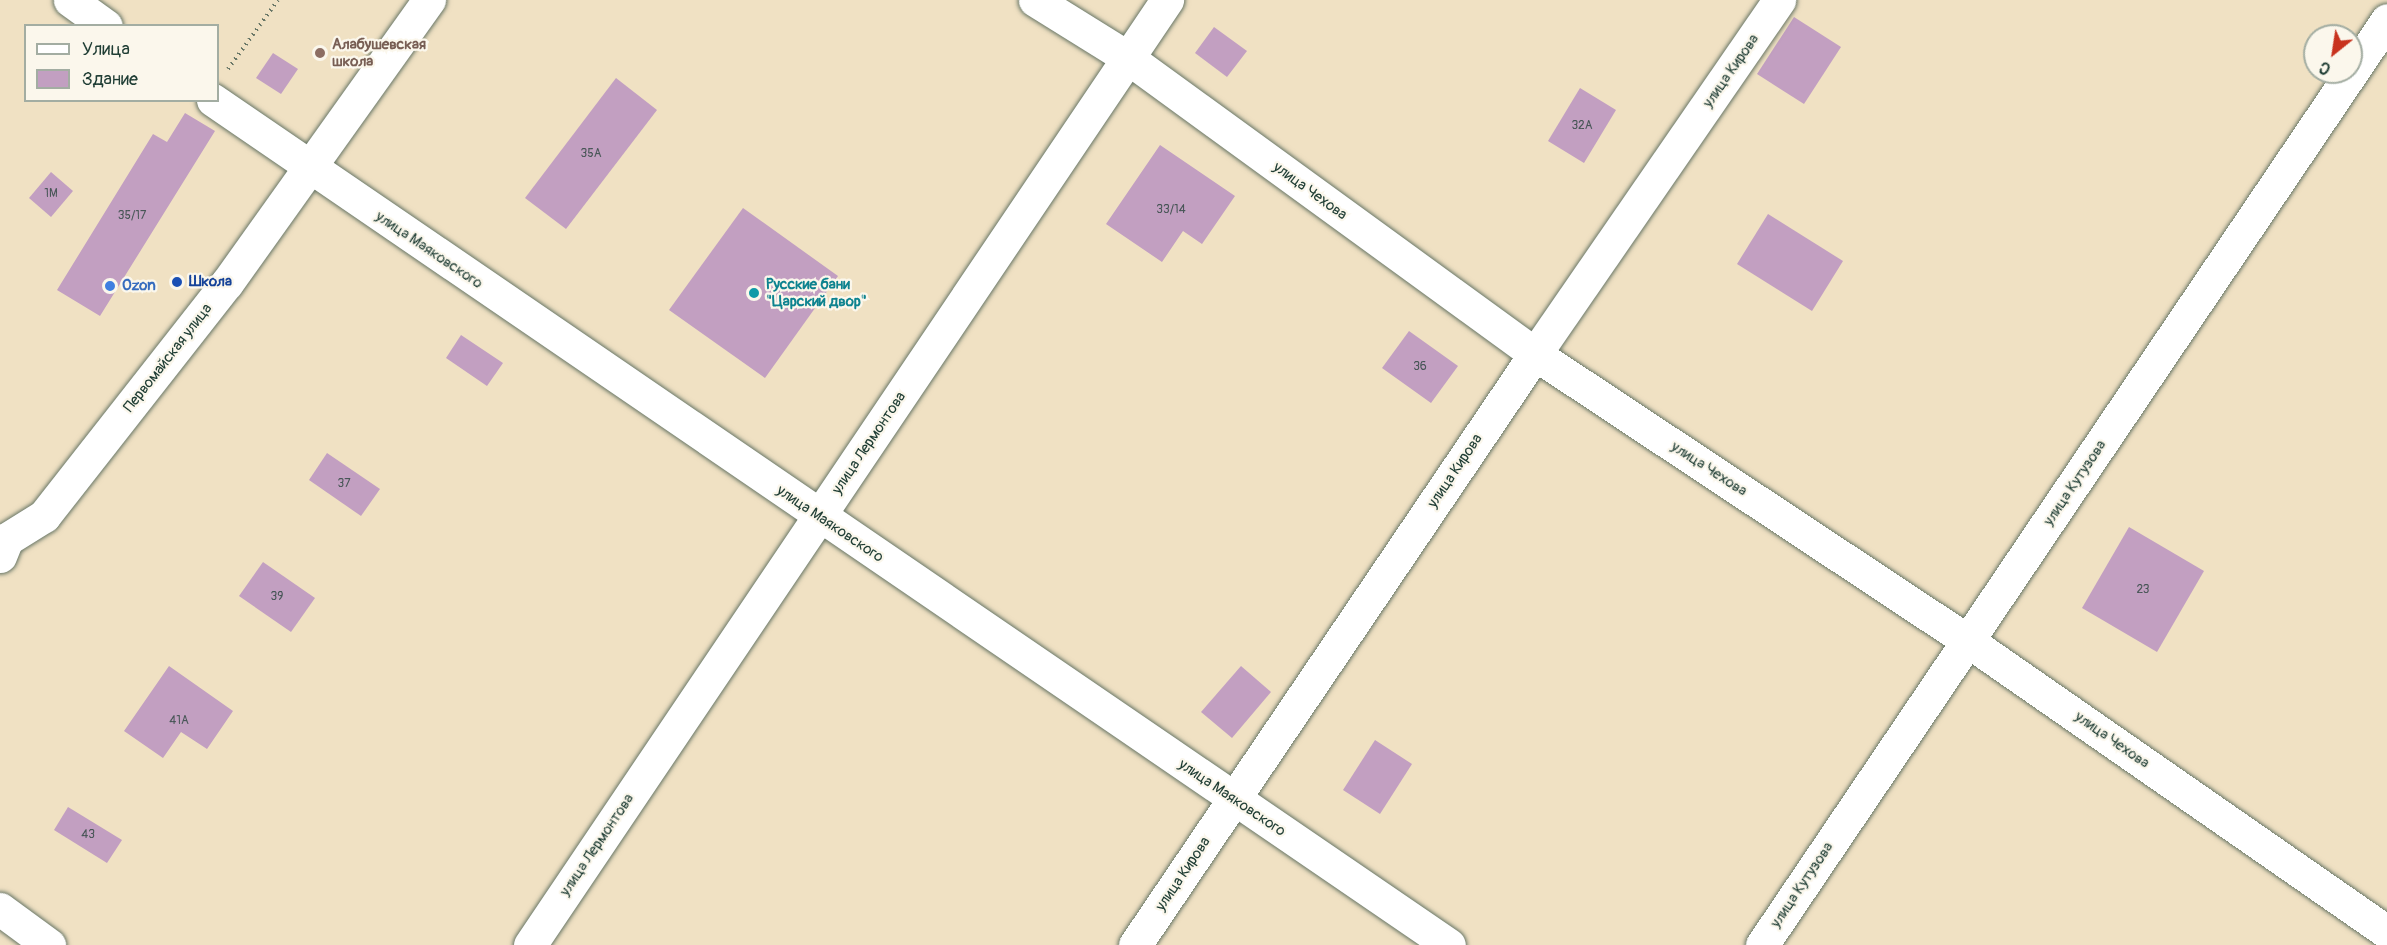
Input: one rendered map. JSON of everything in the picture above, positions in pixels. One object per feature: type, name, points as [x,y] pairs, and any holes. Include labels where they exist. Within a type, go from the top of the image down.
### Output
[{"type":"street","points":[[70,0],[103,24]]},
{"type":"street","name":"Первомайская улица","points":[[2,545],[44,516],[228,283],[429,0]]},
{"type":"street","name":"улица Чехова","points":[[1035,0],[1128,58],[1535,354],[1968,641],[2387,932]]},
{"type":"street","name":"улица Лермонтова","points":[[530,945],[1167,0]]},
{"type":"street","name":"улица Кирова","points":[[1135,945],[1535,354],[1779,0]]},
{"type":"street","name":"улица Кутузова","points":[[1762,945],[2387,20]]},
{"type":"street","name":"улица Маяковского","points":[[219,87],[309,169],[1449,945]]},
{"type":"street","points":[[0,909],[49,945]]},
{"type":"path","points":[[219,87],[279,0]]},
{"type":"building","points":[[1794,17],[1841,47],[1804,104],[1757,74]]},
{"type":"building","points":[[1214,27],[1247,51],[1227,77],[1195,53]]},
{"type":"building","points":[[273,53],[298,69],[281,94],[256,78]]},
{"type":"building","points":[[616,78],[657,110],[566,229],[525,198]]},
{"type":"building","points":[[1580,88],[1616,110],[1584,163],[1548,141]]},
{"type":"building","points":[[185,113],[215,131],[100,316],[57,290],[153,134],[167,142]]},
{"type":"building","points":[[1160,145],[1235,196],[1202,244],[1183,231],[1162,262],[1106,224]]},
{"type":"building","points":[[51,172],[73,191],[51,217],[29,198]]},
{"type":"building","name":"Русские бани \"Царский двор\"","points":[[743,208],[838,276],[765,378],[669,310]]},
{"type":"building","points":[[1768,214],[1843,261],[1812,311],[1737,264]]},
{"type":"building","points":[[1409,331],[1458,366],[1431,403],[1382,368]]},
{"type":"building","points":[[461,335],[503,363],[487,386],[446,358]]},
{"type":"building","points":[[327,453],[380,489],[361,516],[309,480]]},
{"type":"building","points":[[2129,527],[2204,571],[2157,652],[2082,608]]},
{"type":"building","points":[[263,562],[315,598],[291,632],[239,596]]},
{"type":"building","points":[[169,666],[233,711],[207,749],[181,732],[163,758],[124,731]]},
{"type":"building","points":[[1241,666],[1271,692],[1232,738],[1201,712]]},
{"type":"building","points":[[1375,740],[1412,764],[1380,814],[1343,790]]},
{"type":"building","points":[[68,807],[122,840],[107,863],[54,830]]},
{"type":"place","name":"Алабушевская школа","points":[[320,53]]},
{"type":"place","name":"Школа","points":[[177,282]]},
{"type":"place","name":"Ozon","points":[[110,286]]},
{"type":"place","name":"Русские бани \"Царский двор\"","points":[[754,293]]}]
